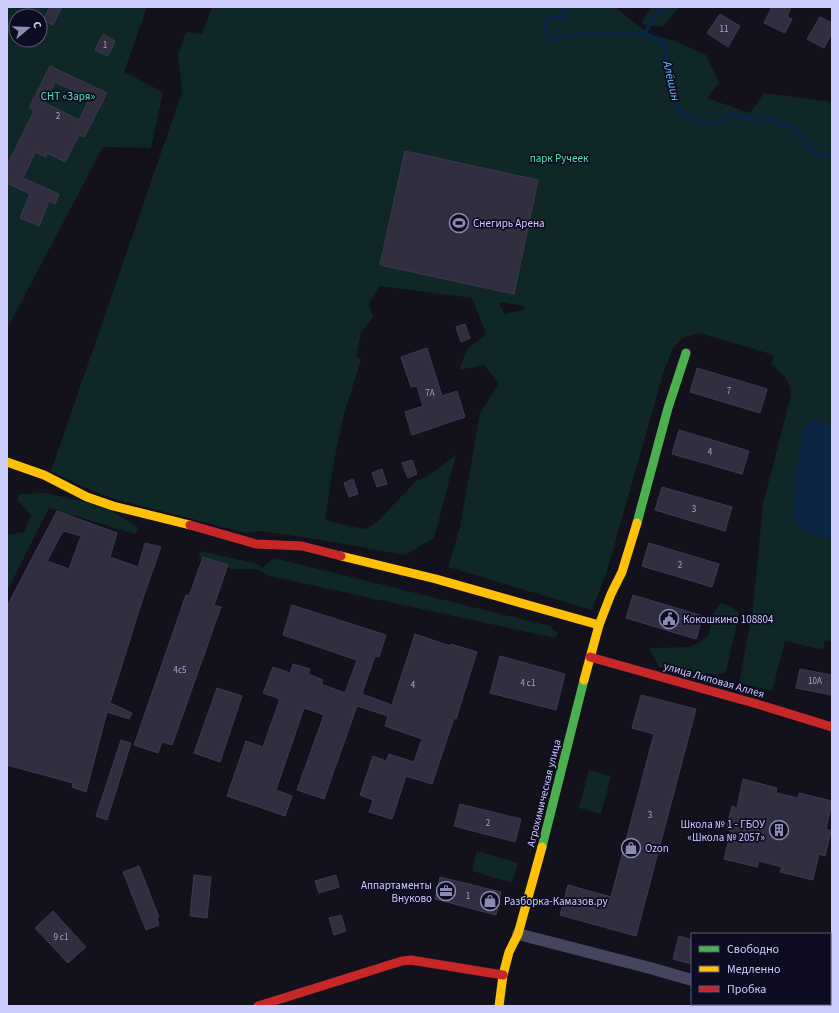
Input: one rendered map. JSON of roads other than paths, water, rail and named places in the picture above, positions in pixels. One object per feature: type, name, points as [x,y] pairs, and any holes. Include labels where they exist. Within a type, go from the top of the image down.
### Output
[{"type":"street","name":"Агрохимическая улица","points":[[499,1006],[503,975],[509,952],[518,934],[539,860],[599,625],[611,594],[622,572],[636,528],[668,408],[686,353]]},
{"type":"street","points":[[7,462],[44,475],[87,497],[112,506],[171,520],[256,544],[302,546],[436,579],[599,625]]},
{"type":"street","name":"улица Липовая Аллея","points":[[590,657],[757,704],[832,727]]},
{"type":"street","points":[[518,934],[691,980]]},
{"type":"street","points":[[258,1006],[402,961],[411,960],[503,975]]},
{"type":"water","points":[[811,419],[832,425],[832,540],[802,530],[793,518],[796,469],[803,429]]},
{"type":"waterway","name":"Алёшин","points":[[562,7],[563,18],[549,16],[544,26],[550,39],[582,34],[644,34],[663,42],[673,80],[678,109],[700,124],[714,123],[733,113],[747,118],[773,119],[800,133],[812,153],[832,156]]},
{"type":"waterway","points":[[644,34],[662,7]]},
{"type":"place","name":"Снегирь Арена","points":[[459,223]]},
{"type":"place","name":"Кокошкино 108804","points":[[669,619]]},
{"type":"place","name":"Школа № 1 - ГБОУ «Школа № 2057»","points":[[779,830]]},
{"type":"place","name":"Ozon","points":[[631,848]]},
{"type":"place","name":"Аппартаменты Внуково","points":[[446,891]]},
{"type":"place","name":"Разборка-Камазов.ру","points":[[490,901]]},
{"type":"park label","name":"СНТ «Заря»","points":[[68,96]]},
{"type":"park label","name":"парк Ручеек","points":[[559,158]]}]
